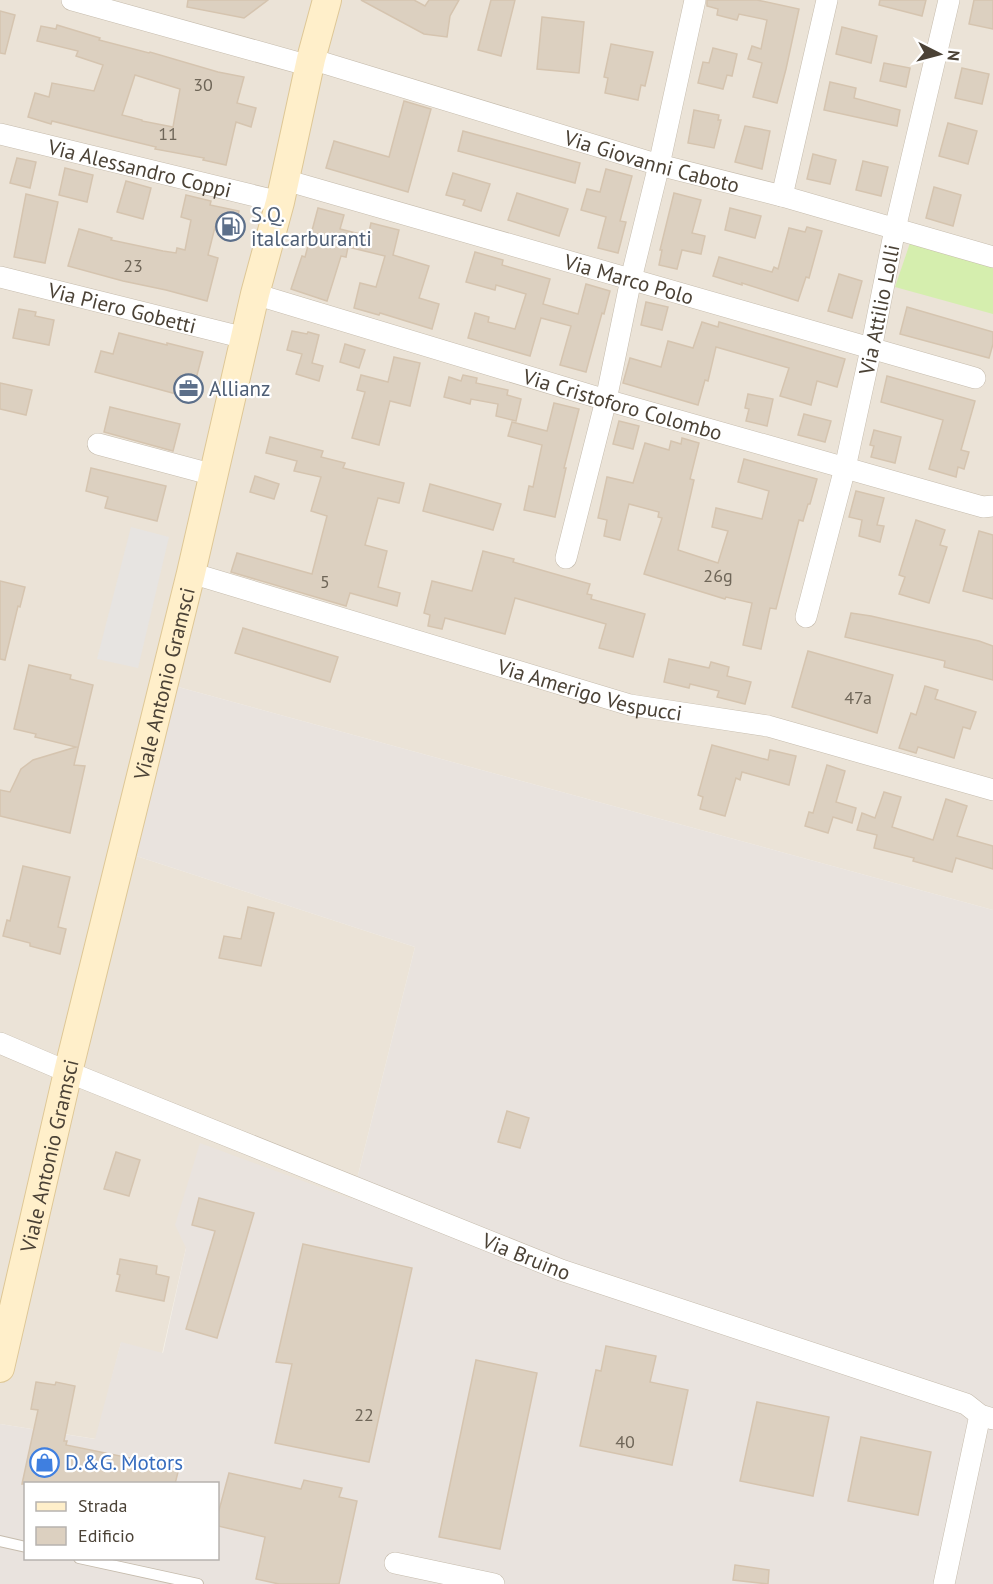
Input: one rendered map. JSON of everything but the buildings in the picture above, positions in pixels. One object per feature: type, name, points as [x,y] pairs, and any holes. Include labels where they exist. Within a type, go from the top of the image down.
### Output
[{"type":"street","name":"Via Giovanni Caboto","points":[[72,0],[310,62],[659,165],[782,196],[993,257]]},
{"type":"street","name":"Viale Antonio Gramsci","points":[[0,1368],[68,1072],[191,573],[255,294],[282,191],[310,62],[327,0]]},
{"type":"street","points":[[566,558],[606,400],[631,279],[659,165],[695,0]]},
{"type":"street","points":[[782,196],[827,0]]},
{"type":"street","name":"Via Attilio Lolli","points":[[806,617],[845,468],[872,349],[895,229],[949,0]]},
{"type":"street","name":"Via Alessandro Coppi","points":[[0,134],[282,191]]},
{"type":"street","name":"Via Marco Polo","points":[[282,191],[631,279],[975,378]]},
{"type":"street","name":"Via Piero Gobetti","points":[[0,277],[245,339]]},
{"type":"street","name":"Via Cristoforo Colombo","points":[[255,294],[606,400],[982,507],[993,506]]},
{"type":"street","points":[[98,444],[214,475]]},
{"type":"street","name":"Via Amerigo Vespucci","points":[[191,573],[630,705],[768,726],[993,790]]},
{"type":"street","name":"Via Bruino","points":[[0,1043],[561,1270],[966,1404],[986,1417]]},
{"type":"street","points":[[944,1584],[986,1417]]},
{"type":"street","points":[[395,1563],[494,1584]]},
{"type":"lane","points":[[0,1542],[24,1547]]},
{"type":"lane","points":[[88,1560],[198,1584]]},
{"type":"shaded area","points":[[0,0],[993,0],[993,910],[171,685],[127,853],[415,947],[352,1199],[186,1248],[162,1354],[121,1343],[96,1439],[0,1424]]},
{"type":"shaded area","points":[[131,527],[169,537],[138,668],[97,659]]},
{"type":"shaded area","points":[[171,685],[993,910],[993,1584],[0,1584],[0,1424],[95,1439],[121,1342],[163,1353],[186,1248],[175,1225],[200,1143],[352,1199],[415,947],[127,853]]},
{"type":"green space","points":[[910,243],[993,266],[993,314],[895,287]]},
{"type":"place","name":"S.Q. italcarburanti","points":[[230,226]]},
{"type":"place","name":"Allianz","points":[[188,388]]},
{"type":"place","name":"D.&G. Motors","points":[[44,1462]]}]
